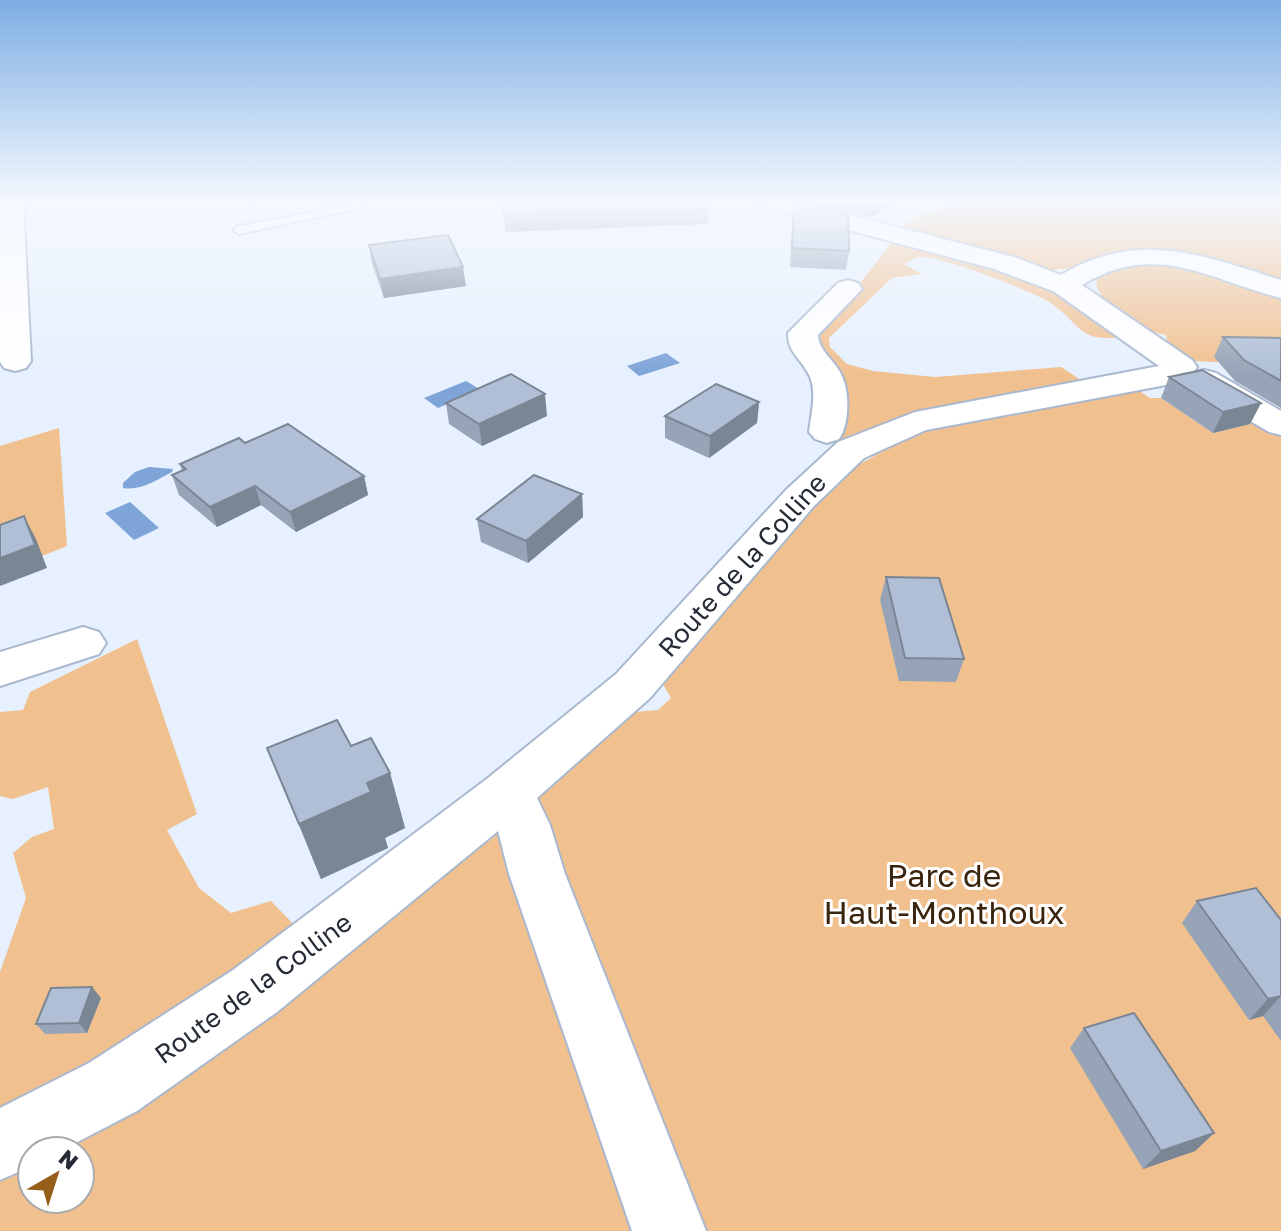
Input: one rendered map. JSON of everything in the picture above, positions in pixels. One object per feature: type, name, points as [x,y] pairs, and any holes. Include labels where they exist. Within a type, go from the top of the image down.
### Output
[{"type":"street","points":[[12,259],[15,361]]},
{"type":"street","points":[[989,259],[1063,285],[1181,367],[1281,425]]},
{"type":"street","points":[[1063,285],[1106,262],[1129,259]]},
{"type":"street","points":[[1167,259],[1198,264],[1281,289]]},
{"type":"street","points":[[827,432],[827,376],[810,356],[802,339],[803,333],[848,289]]},
{"type":"street","name":"Route de la Colline","points":[[0,1145],[113,1087],[255,991],[507,793],[633,686],[800,498],[851,450],[915,422],[1070,390],[1166,375],[1181,367]]},
{"type":"street","points":[[0,669],[83,643]]},
{"type":"street","points":[[507,793],[523,825],[537,874],[669,1231]]},
{"type":"green space","name":"Parc de Haut-Monthoux","points":[[878,259],[911,259],[904,264],[922,274],[892,278],[829,338],[830,347],[847,364],[873,371],[935,377],[1061,367],[1096,390],[1135,388],[1150,398],[1161,398],[1213,433],[1263,421],[1281,432],[1281,1231],[0,1231],[0,1180],[16,1171],[16,1215],[96,1215],[96,1135],[74,1135],[531,794],[635,712],[658,710],[671,698],[661,681],[787,534],[846,472],[915,433],[890,420],[853,440],[839,442],[834,436],[812,348],[819,324]]},
{"type":"green space","name":"Parc de Haut-Monthoux","points":[[937,259],[965,259],[1055,289],[1128,336],[1111,338],[1089,335],[1049,302],[1005,282]]},
{"type":"green space","points":[[1002,259],[1092,259],[1077,267],[1044,271]]},
{"type":"green space","points":[[1189,259],[1281,259],[1281,282]]},
{"type":"green space","points":[[1119,263],[1181,264],[1281,294],[1281,365],[1192,361],[1168,344],[1166,335],[1145,329],[1124,317],[1099,292],[1098,277]]},
{"type":"green space","points":[[59,428],[67,546],[0,573],[0,446]]},
{"type":"green space","points":[[137,639],[197,814],[167,830],[199,888],[231,913],[271,901],[304,935],[141,1045],[0,1115],[0,972],[26,898],[13,853],[32,837],[54,829],[48,787],[13,799],[0,796],[0,712],[23,710],[30,692]]},
{"type":"water","points":[[666,353],[680,363],[639,376],[627,366]]},
{"type":"water","points":[[466,381],[481,390],[438,408],[424,398]]},
{"type":"water","points":[[149,467],[173,469],[148,484],[123,488],[123,483],[135,472]]},
{"type":"water","points":[[130,502],[159,528],[134,540],[105,513]]},
{"type":"building","points":[[374,259],[459,259],[463,267],[380,279]]},
{"type":"building","points":[[1223,337],[1281,338],[1281,381],[1244,360]]},
{"type":"building","points":[[1202,370],[1261,403],[1223,412],[1169,377]]},
{"type":"building","points":[[511,374],[545,394],[479,424],[446,403]]},
{"type":"building","points":[[716,384],[759,402],[710,436],[665,416]]},
{"type":"building","points":[[288,424],[364,476],[290,512],[255,486],[210,507],[172,475],[186,469],[180,464],[239,438],[245,443]]},
{"type":"building","points":[[534,475],[582,494],[526,541],[477,519]]},
{"type":"building","points":[[24,516],[35,545],[0,558],[0,525]]},
{"type":"building","points":[[886,577],[939,578],[964,659],[905,658]]},
{"type":"building","points":[[337,720],[351,746],[371,738],[390,773],[367,783],[371,792],[299,824],[267,748]]},
{"type":"building","points":[[1256,888],[1281,920],[1281,996],[1268,999],[1197,901]]},
{"type":"building","points":[[92,987],[79,1023],[36,1024],[51,988]]},
{"type":"building","points":[[1134,1013],[1214,1133],[1161,1151],[1084,1028]]}]
